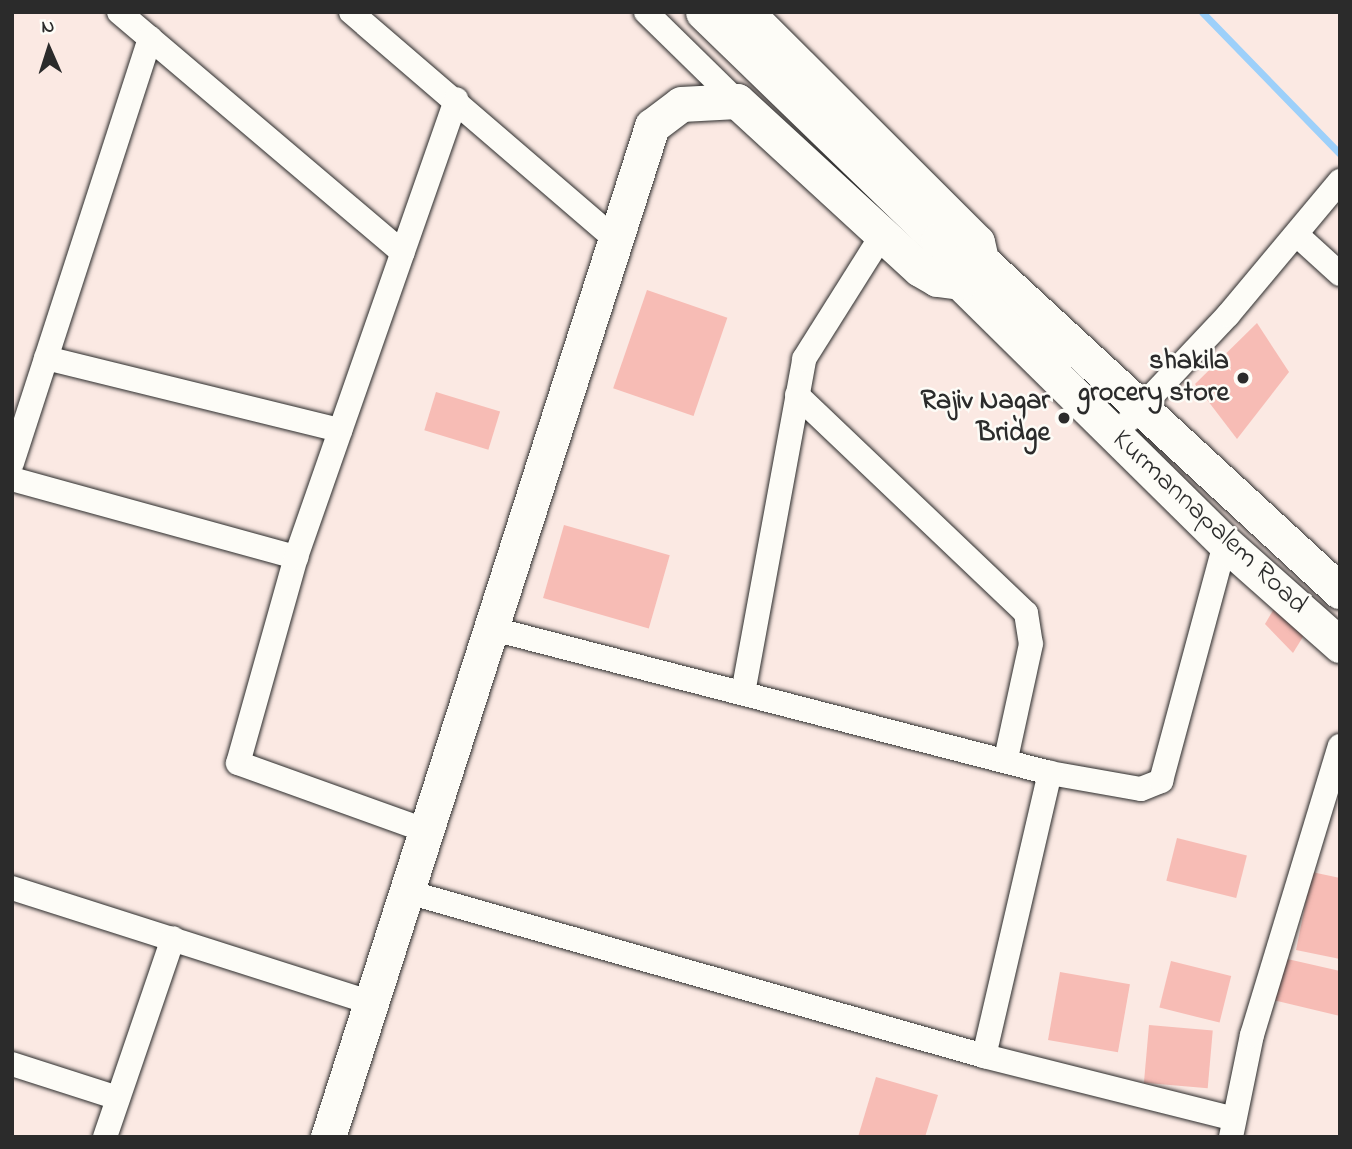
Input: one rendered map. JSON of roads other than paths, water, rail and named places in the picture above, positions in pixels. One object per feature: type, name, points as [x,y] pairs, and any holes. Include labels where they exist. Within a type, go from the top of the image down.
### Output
[{"type":"street","points":[[119,12],[402,253]]},
{"type":"street","points":[[351,12],[456,99],[613,237]]},
{"type":"street","points":[[646,12],[737,101],[884,232],[920,269],[937,279],[971,272]]},
{"type":"street","points":[[703,12],[971,272]]},
{"type":"street","points":[[746,12],[977,242],[971,272]]},
{"type":"street","points":[[12,464],[150,38]]},
{"type":"street","points":[[427,831],[237,764],[296,557],[456,99]]},
{"type":"street","points":[[328,1137],[492,629],[613,237],[652,126],[681,104],[737,101]]},
{"type":"street","points":[[1114,433],[1143,406],[1297,234],[1336,186]]},
{"type":"street","points":[[743,693],[797,395],[814,336],[884,232]]},
{"type":"street","points":[[1297,234],[1340,274]]},
{"type":"street","name":"Kurmannapalem Road","points":[[971,272],[1143,406],[1340,591]]},
{"type":"street","name":"Kurmannapalem Road","points":[[971,272],[1114,433],[1225,543],[1340,645]]},
{"type":"street","points":[[46,358],[340,430]]},
{"type":"street","points":[[797,395],[1026,613],[1031,644],[1006,759]]},
{"type":"street","points":[[12,478],[296,557]]},
{"type":"street","points":[[492,629],[1006,759],[1050,773],[1140,789],[1161,781],[1225,543]]},
{"type":"street","points":[[408,892],[1232,1128],[1301,861],[1340,746]]},
{"type":"street","points":[[984,1056],[1050,773]]},
{"type":"street","points":[[12,888],[372,1003]]},
{"type":"street","points":[[105,1137],[173,938]]},
{"type":"street","points":[[12,1064],[118,1098]]},
{"type":"waterway","points":[[1202,12],[1340,154]]},
{"type":"place","name":"shakila grocery store","points":[[1243,378]]},
{"type":"place","name":"Rajiv Nagar Bridge","points":[[1064,418]]}]
